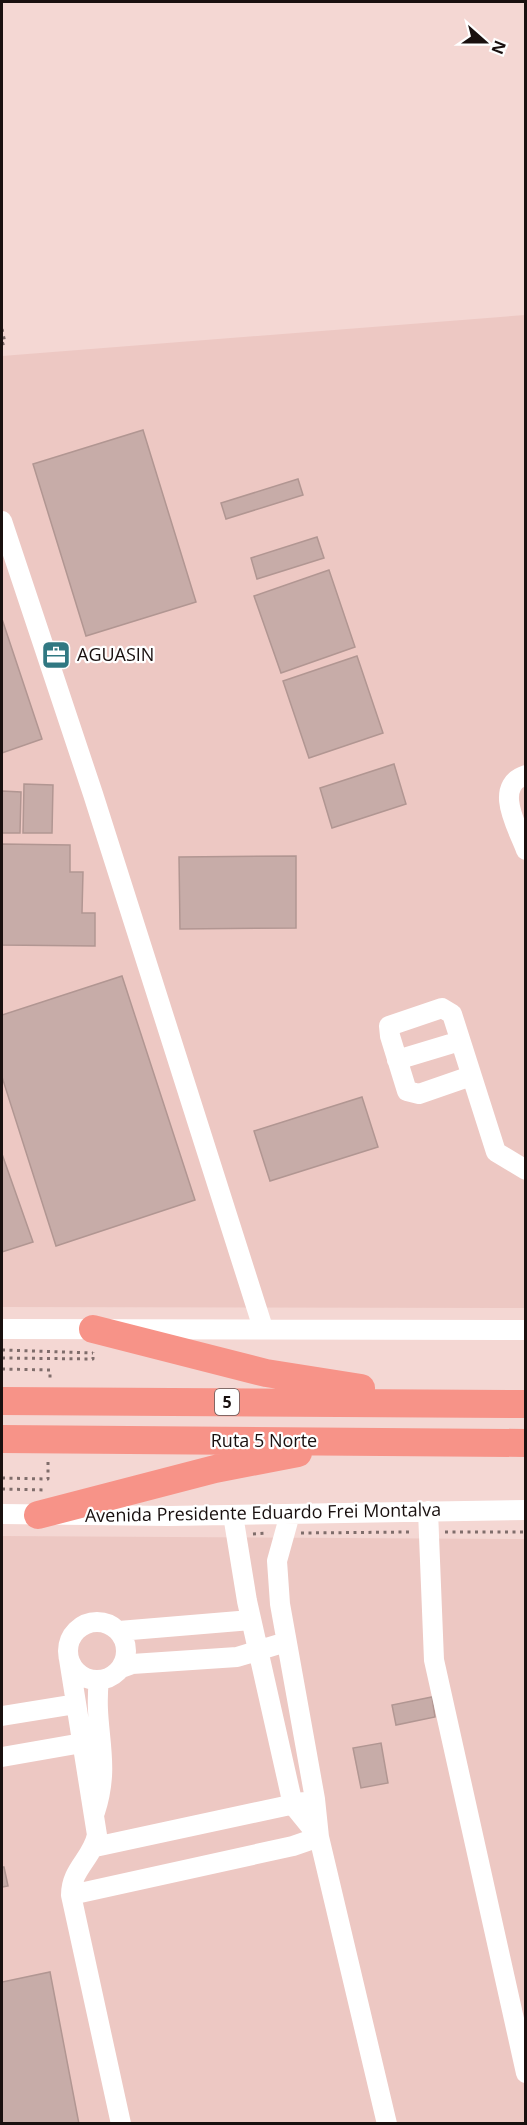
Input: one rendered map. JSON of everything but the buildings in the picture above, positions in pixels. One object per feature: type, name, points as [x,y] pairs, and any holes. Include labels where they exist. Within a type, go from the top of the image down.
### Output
[{"type":"highway","points":[[93,1341],[266,1373],[452,1403]]},
{"type":"highway","name":"5","points":[[2,1401],[525,1404]]},
{"type":"highway","name":"Ruta 5 Norte","points":[[2,1439],[525,1443]]},
{"type":"highway","points":[[42,1503],[355,1441]]},
{"type":"street","points":[[2,522],[97,805],[263,1328]]},
{"type":"street","points":[[525,775],[518,778],[507,795],[525,850]]},
{"type":"street","points":[[471,1076],[413,1094],[407,1090],[389,1026],[442,1008],[452,1014],[496,1152],[525,1170]]},
{"type":"street","points":[[397,1060],[460,1041]]},
{"type":"street","points":[[2,1329],[93,1341],[263,1328],[525,1329]]},
{"type":"street","name":"Avenida Presidente Eduardo Frei Montalva","points":[[2,1514],[42,1503],[233,1515],[525,1510]]},
{"type":"street","points":[[428,1510],[434,1660],[525,2073]]},
{"type":"street","points":[[290,1514],[277,1561],[286,1642],[315,1799],[319,1837],[387,2124]]},
{"type":"street","points":[[233,1515],[251,1620],[293,1805],[319,1837]]},
{"type":"street","points":[[121,2124],[71,1895],[75,1873],[94,1847],[97,1835],[69,1659],[69,1646],[74,1634],[83,1625],[102,1623],[119,1631],[251,1620]]},
{"type":"street","points":[[119,1631],[125,1643],[126,1656],[121,1668]]},
{"type":"street","points":[[69,1659],[81,1674],[99,1680],[132,1664],[237,1657],[286,1642]]},
{"type":"street","points":[[93,1817],[103,1788],[104,1762],[96,1703],[99,1680]]},
{"type":"street","points":[[2,1716],[76,1704]]},
{"type":"street","points":[[2,1757],[82,1743]]},
{"type":"street","points":[[94,1847],[315,1799]]},
{"type":"street","points":[[71,1895],[292,1846],[319,1837]]},
{"type":"path","points":[[2,329],[5,343],[2,344]]},
{"type":"path","points":[[2,1350],[93,1341]]},
{"type":"path","points":[[2,1358],[77,1360]]},
{"type":"path","points":[[2,1489],[42,1503]]},
{"type":"shaded area","points":[[525,315],[525,1308],[2,1307],[2,356]]},
{"type":"shaded area","points":[[2,1536],[525,1539],[525,2123],[2,2124]]},
{"type":"place","name":"AGUASIN","points":[[56,655]]}]
